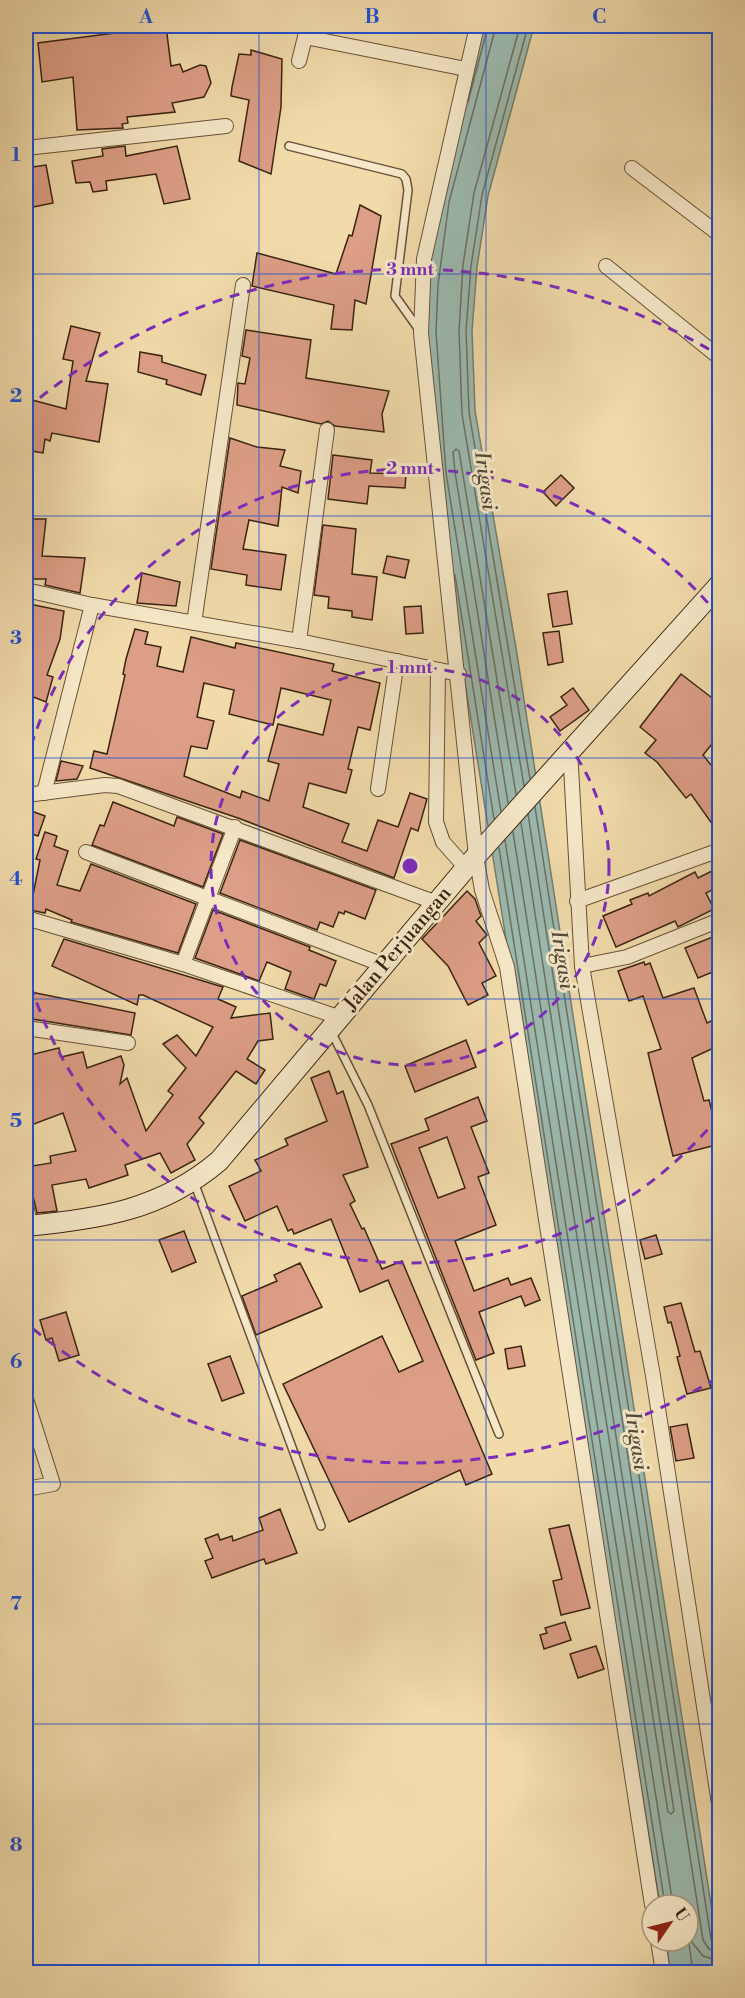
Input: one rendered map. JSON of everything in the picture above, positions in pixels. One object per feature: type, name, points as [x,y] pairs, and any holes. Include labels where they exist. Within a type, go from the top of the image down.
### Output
[{"type":"main road","name":"Jalan Perjuangan","points":[[28,1226],[72,1221],[147,1205],[194,1182],[219,1161],[386,966],[474,858],[568,750],[720,584]]},
{"type":"street","points":[[477,26],[424,259],[421,333],[459,674],[474,858],[507,966],[650,1893]]},
{"type":"street","points":[[299,61],[305,31],[466,69]]},
{"type":"street","points":[[26,148],[226,126]]},
{"type":"street","points":[[632,168],[717,228]]},
{"type":"street","points":[[606,266],[720,358]]},
{"type":"street","points":[[194,623],[243,285]]},
{"type":"street","points":[[299,641],[327,430]]},
{"type":"street","points":[[26,589],[92,604],[299,641],[459,674]]},
{"type":"street","points":[[44,793],[92,604]]},
{"type":"street","points":[[378,789],[397,661]]},
{"type":"street","points":[[438,670],[436,822],[443,842],[474,858]]},
{"type":"street","points":[[568,750],[582,966],[654,1376],[720,1810]]},
{"type":"street","points":[[26,795],[105,785],[118,786],[437,903]]},
{"type":"street","points":[[183,964],[235,827]]},
{"type":"street","points":[[577,901],[720,850]]},
{"type":"street","points":[[86,852],[386,966]]},
{"type":"street","points":[[26,918],[183,964],[336,1024]]},
{"type":"street","points":[[582,966],[627,957],[720,920]]},
{"type":"street","points":[[26,1028],[128,1043]]},
{"type":"street","points":[[26,1204],[28,1226]]},
{"type":"street","points":[[26,1399],[53,1484],[26,1489]]},
{"type":"street","points":[[660,1953],[663,1972]]},
{"type":"lane","points":[[289,146],[402,174],[406,178],[408,190],[395,296],[421,333]]},
{"type":"lane","points":[[336,1024],[499,1434]]},
{"type":"lane","points":[[194,1182],[321,1526]]},
{"type":"water","name":"Irigasi","points":[[483,26],[534,26],[488,196],[477,267],[472,331],[475,411],[516,648],[719,1956],[719,1972],[670,1972],[668,1953],[700,1953],[700,1893],[658,1893],[432,475],[424,284]]},
{"type":"building","points":[[141,26],[166,26],[171,66],[180,64],[183,72],[200,65],[206,66],[211,83],[204,97],[172,103],[175,112],[127,117],[128,123],[122,124],[123,128],[77,130],[73,77],[42,82],[38,43],[115,33]]},
{"type":"building","points":[[251,50],[282,59],[281,107],[271,174],[239,161],[249,100],[231,96],[239,54],[251,55]]},
{"type":"building","points":[[125,146],[126,156],[177,146],[190,199],[164,204],[156,174],[106,181],[107,190],[93,192],[90,182],[76,183],[72,161],[103,156],[102,149]]},
{"type":"building","points":[[46,165],[53,203],[33,207],[32,202],[26,203],[26,168]]},
{"type":"building","points":[[360,205],[381,216],[366,304],[355,300],[352,330],[331,329],[334,305],[252,286],[257,253],[336,274],[349,235],[352,236]]},
{"type":"building","points":[[71,326],[100,333],[86,381],[108,384],[99,442],[52,433],[50,441],[45,439],[43,453],[26,450],[26,424],[32,400],[66,409],[73,361],[63,359]]},
{"type":"building","points":[[246,330],[311,340],[306,378],[389,391],[382,414],[384,432],[335,426],[328,421],[321,424],[237,405],[238,383],[245,384],[250,358],[242,356]]},
{"type":"building","points":[[140,352],[162,356],[162,362],[206,375],[201,395],[166,384],[167,380],[138,372]]},
{"type":"building","points":[[230,438],[257,447],[285,450],[280,466],[301,471],[298,493],[282,487],[278,526],[249,520],[243,549],[286,555],[281,590],[246,585],[247,575],[211,569]]},
{"type":"building","points":[[333,455],[372,460],[370,473],[406,474],[405,488],[369,486],[367,504],[328,499]]},
{"type":"building","points":[[561,475],[574,488],[556,506],[543,492]]},
{"type":"building","points":[[26,519],[46,519],[42,556],[85,558],[80,593],[45,585],[46,579],[26,579]]},
{"type":"building","points":[[323,525],[356,529],[352,574],[377,577],[372,620],[352,617],[352,611],[328,608],[329,597],[314,595]]},
{"type":"building","points":[[387,556],[409,560],[405,578],[383,573]]},
{"type":"building","points":[[142,573],[180,582],[176,606],[137,603]]},
{"type":"building","points":[[567,591],[572,624],[553,627],[548,594]]},
{"type":"building","points":[[29,604],[64,611],[60,639],[47,675],[53,677],[46,702],[26,694],[29,667],[26,666],[26,620]]},
{"type":"building","points":[[421,606],[423,633],[406,634],[404,607]]},
{"type":"building","points":[[135,629],[148,632],[145,644],[161,647],[157,666],[183,672],[191,637],[235,648],[236,643],[334,664],[332,671],[380,683],[370,730],[358,727],[348,769],[352,770],[346,793],[309,783],[303,807],[349,824],[342,842],[367,851],[378,820],[398,827],[410,793],[427,799],[418,831],[411,828],[394,878],[238,818],[90,768],[94,751],[107,754],[125,675],[123,674]],"holes":[[[204,683],[234,690],[229,714],[273,725],[281,688],[331,700],[323,735],[278,724],[268,761],[279,764],[269,801],[242,791],[240,798],[184,776],[191,746],[207,749],[214,721],[197,717]]]},
{"type":"building","points":[[559,631],[563,662],[548,665],[543,633]]},
{"type":"building","points":[[681,674],[720,704],[720,734],[703,755],[720,776],[720,835],[691,794],[686,798],[657,762],[645,753],[656,740],[640,727]]},
{"type":"building","points":[[573,688],[589,710],[560,731],[550,717],[567,705],[561,697]]},
{"type":"building","points":[[61,761],[83,766],[77,779],[56,781]]},
{"type":"building","points":[[113,802],[174,826],[177,817],[223,834],[203,887],[92,845],[100,825],[104,826]]},
{"type":"building","points":[[26,809],[45,816],[38,836],[26,832]]},
{"type":"building","points":[[45,832],[57,836],[54,846],[68,851],[57,885],[80,891],[91,864],[196,904],[178,953],[71,922],[72,920],[46,909],[45,913],[30,910],[40,860],[36,859]]},
{"type":"building","points":[[240,840],[376,890],[365,919],[345,911],[344,914],[339,912],[333,927],[320,922],[317,930],[220,893]]},
{"type":"building","points":[[720,867],[720,886],[706,893],[714,909],[678,927],[675,921],[616,947],[603,916],[632,904],[630,900],[648,893],[649,896],[695,872],[698,878]]},
{"type":"building","points":[[467,891],[475,899],[481,916],[476,921],[487,935],[479,943],[496,976],[482,983],[488,995],[468,1005],[448,966],[422,939]]},
{"type":"building","points":[[213,910],[310,947],[309,950],[336,961],[326,986],[320,984],[314,999],[285,989],[291,972],[267,962],[259,981],[195,958]]},
{"type":"building","points":[[720,934],[720,969],[698,978],[685,948]]},
{"type":"building","points":[[64,939],[223,987],[218,999],[236,1007],[231,1018],[270,1013],[273,1039],[258,1041],[247,1059],[265,1070],[256,1084],[236,1071],[199,1118],[204,1123],[187,1144],[195,1160],[171,1173],[160,1153],[125,1165],[128,1175],[89,1188],[86,1179],[52,1185],[57,1211],[37,1213],[26,1167],[51,1163],[50,1156],[76,1151],[63,1113],[26,1127],[26,1056],[59,1048],[61,1057],[83,1052],[87,1068],[121,1056],[124,1065],[120,1084],[127,1078],[146,1131],[173,1095],[168,1091],[186,1068],[163,1044],[177,1035],[196,1056],[213,1027],[143,995],[139,995],[137,1005],[52,966]]},
{"type":"building","points":[[644,962],[645,965],[650,963],[663,998],[694,988],[707,1023],[715,1019],[720,1030],[720,1045],[692,1058],[704,1101],[709,1100],[720,1144],[673,1156],[648,1053],[661,1049],[643,996],[629,1001],[618,971]]},
{"type":"building","points":[[26,991],[135,1013],[131,1035],[26,1018]]},
{"type":"building","points":[[466,1040],[476,1067],[415,1092],[405,1066]]},
{"type":"building","points":[[329,1071],[337,1094],[343,1091],[368,1167],[343,1175],[355,1201],[350,1204],[362,1229],[364,1228],[382,1269],[402,1261],[492,1474],[466,1485],[460,1470],[349,1522],[283,1384],[382,1336],[399,1372],[423,1361],[388,1280],[360,1292],[331,1219],[294,1234],[292,1229],[288,1231],[277,1206],[245,1221],[229,1186],[261,1171],[255,1160],[288,1145],[285,1139],[327,1121],[311,1078]]},
{"type":"building","points":[[478,1097],[487,1121],[471,1127],[489,1173],[478,1177],[496,1225],[455,1241],[474,1291],[508,1278],[511,1285],[531,1278],[540,1300],[525,1306],[521,1296],[479,1312],[494,1353],[476,1360],[391,1144],[429,1130],[425,1119]],"holes":[[[447,1137],[465,1188],[438,1198],[419,1148]]]},
{"type":"building","points":[[184,1231],[196,1262],[172,1272],[159,1240]]},
{"type":"building","points":[[656,1235],[662,1254],[645,1259],[640,1240]]},
{"type":"building","points":[[300,1263],[322,1307],[256,1335],[242,1296],[277,1281],[274,1275]]},
{"type":"building","points":[[681,1303],[695,1352],[700,1351],[711,1388],[687,1394],[677,1357],[680,1356],[671,1322],[668,1323],[664,1307]]},
{"type":"building","points":[[66,1312],[79,1355],[59,1361],[52,1338],[46,1340],[40,1320]]},
{"type":"building","points":[[521,1346],[525,1366],[508,1369],[505,1349]]},
{"type":"building","points":[[230,1356],[244,1393],[222,1401],[208,1364]]},
{"type":"building","points":[[687,1424],[694,1458],[676,1461],[670,1427]]},
{"type":"building","points":[[280,1509],[297,1553],[266,1564],[264,1559],[212,1578],[205,1561],[213,1558],[205,1539],[218,1534],[220,1540],[232,1536],[233,1541],[263,1530],[259,1518]]},
{"type":"building","points":[[569,1525],[590,1608],[561,1615],[553,1581],[562,1579],[549,1529]]},
{"type":"building","points":[[565,1622],[571,1640],[544,1649],[540,1635],[547,1633],[545,1628]]},
{"type":"building","points":[[596,1646],[604,1669],[578,1678],[570,1654]]}]
